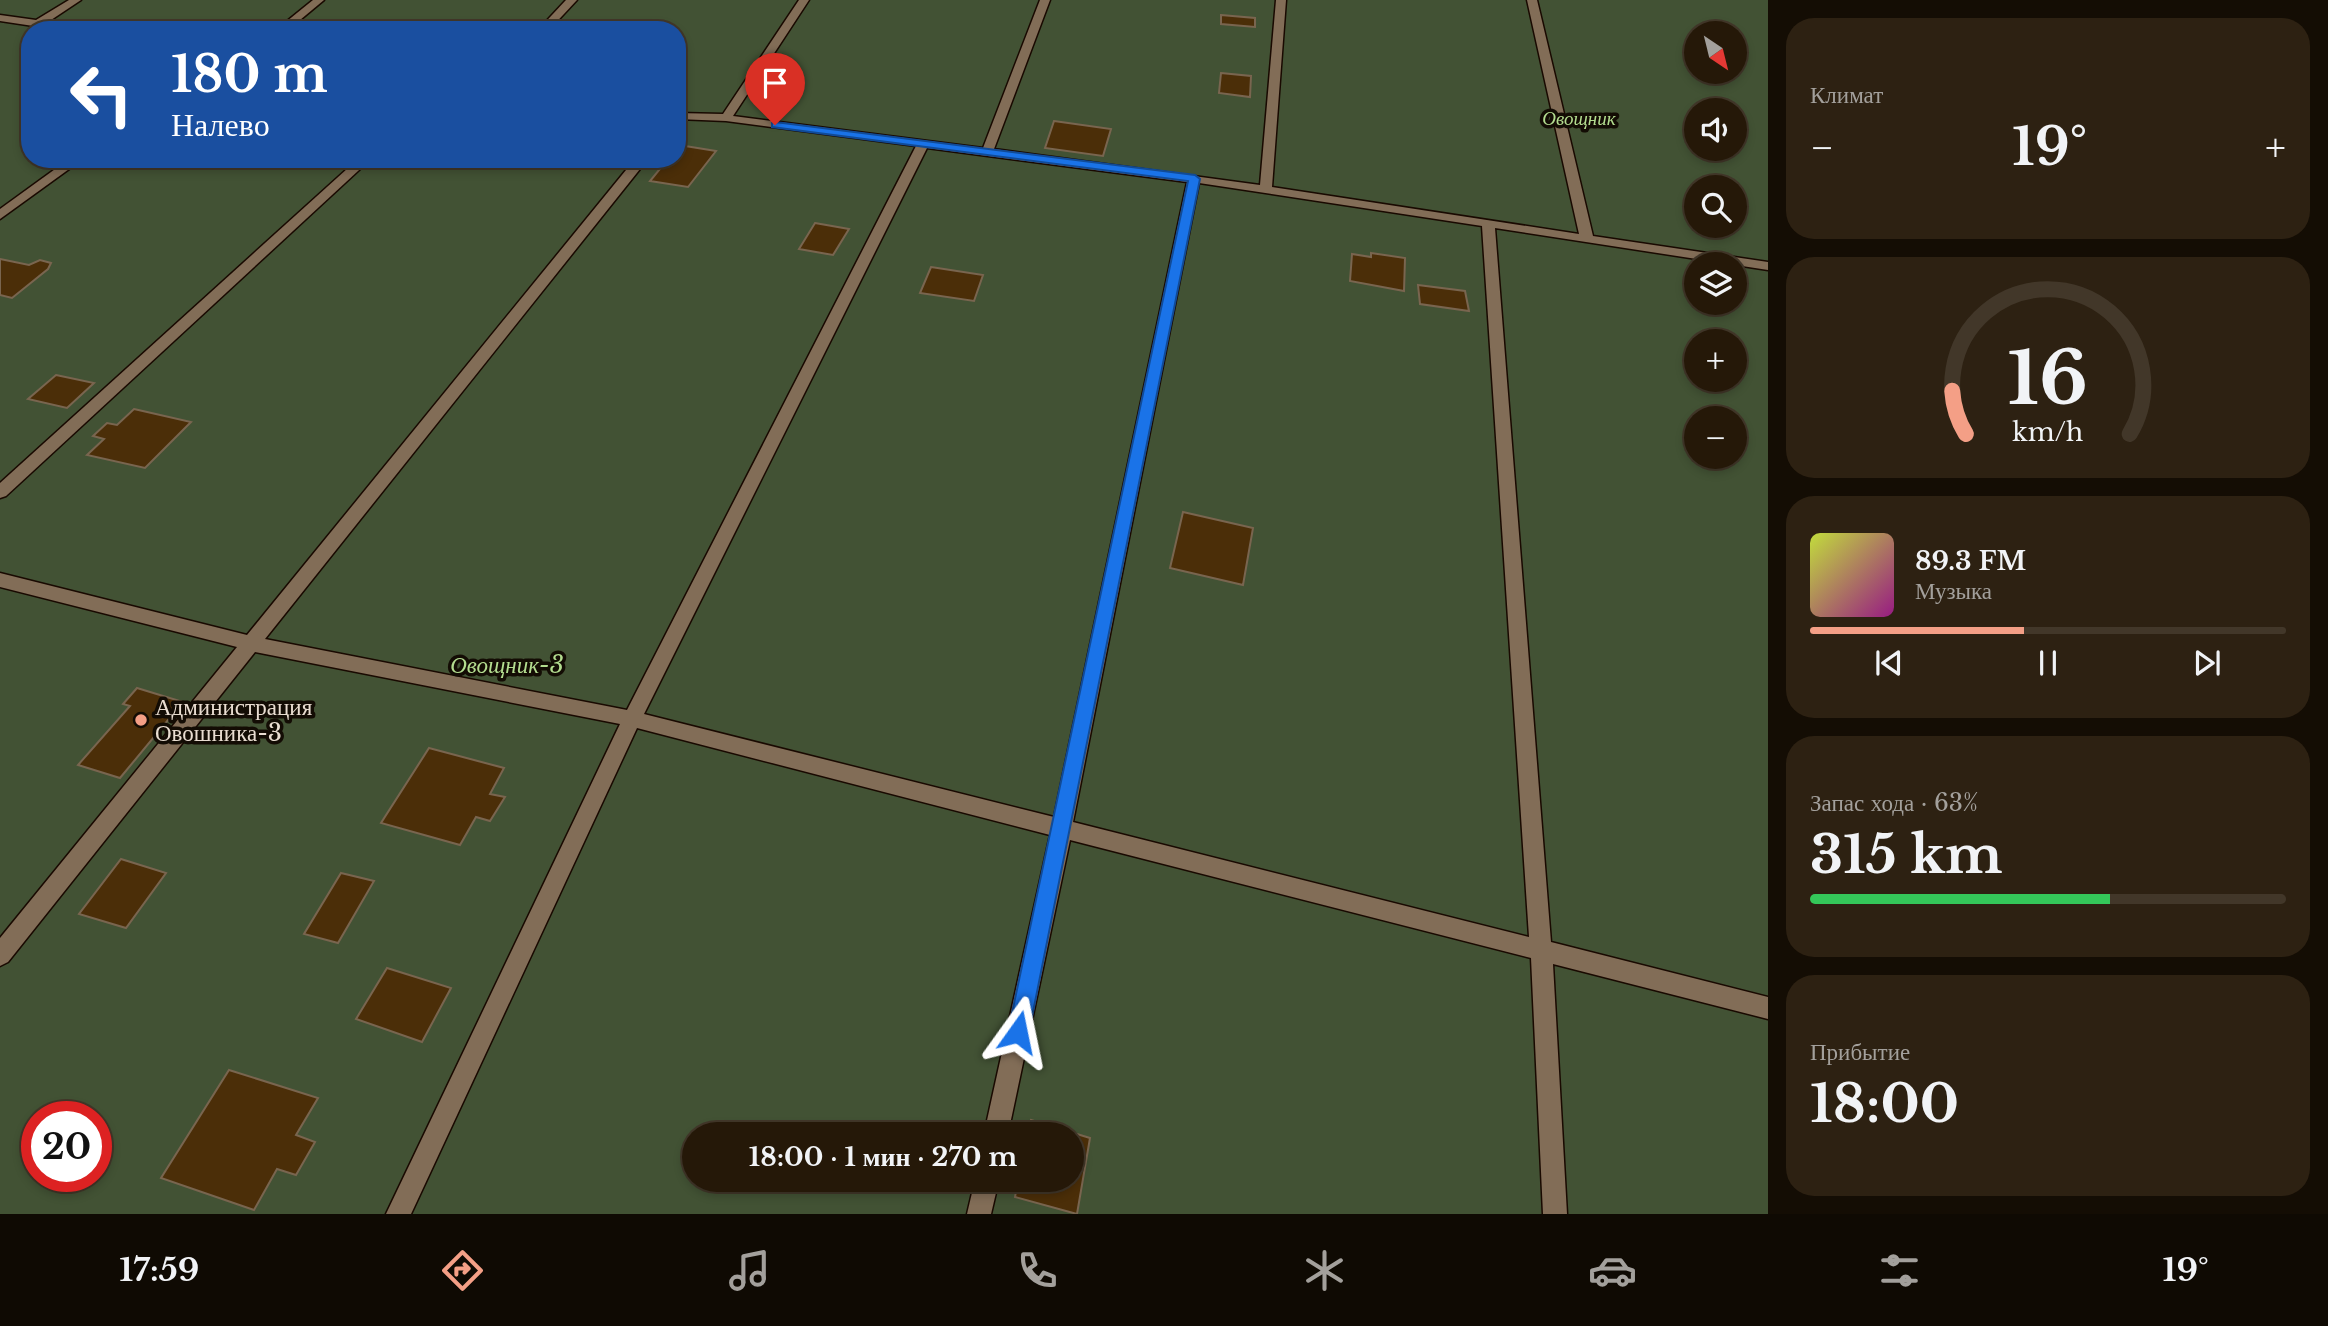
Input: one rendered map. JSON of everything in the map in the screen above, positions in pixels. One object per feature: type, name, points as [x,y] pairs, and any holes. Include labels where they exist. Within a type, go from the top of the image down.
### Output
[{"type":"lane","points":[[42,21],[76,0]]},
{"type":"lane","points":[[292,21],[319,0]]},
{"type":"lane","points":[[552,21],[572,0]]},
{"type":"lane","points":[[726,118],[804,0]]},
{"type":"lane","points":[[987,152],[1045,0]]},
{"type":"lane","points":[[1266,190],[1281,0]]},
{"type":"lane","points":[[1532,0],[1587,239]]},
{"type":"lane","points":[[0,18],[21,22]]},
{"type":"lane","points":[[0,30],[15,21]]},
{"type":"lane","points":[[686,116],[726,118],[1195,179],[1768,266]]},
{"type":"lane","points":[[398,1214],[632,719],[923,144]]},
{"type":"lane","points":[[0,215],[65,168]]},
{"type":"lane","points":[[0,492],[355,168]]},
{"type":"lane","points":[[0,955],[635,168]]},
{"type":"lane","points":[[999,1122],[1062,828],[1195,179]]},
{"type":"lane","points":[[1488,224],[1541,950],[1555,1214]]},
{"type":"lane","points":[[0,580],[253,644],[632,719],[1768,1008]]},
{"type":"lane","points":[[979,1214],[984,1192]]},
{"type":"green space","name":"Овощник-3","points":[[0,0],[1768,0],[1768,1214],[0,1214]]},
{"type":"building","points":[[1221,15],[1255,18],[1255,27],[1221,24]]},
{"type":"building","points":[[1221,73],[1251,76],[1250,97],[1219,93]]},
{"type":"building","points":[[1054,121],[1111,129],[1103,156],[1045,148]]},
{"type":"building","points":[[686,146],[716,151],[688,187],[650,181],[661,168],[686,168]]},
{"type":"building","points":[[815,223],[849,229],[833,255],[799,249]]},
{"type":"building","points":[[1371,253],[1405,258],[1404,291],[1350,281],[1352,254],[1371,257]]},
{"type":"building","points":[[0,259],[29,265],[40,260],[51,263],[48,269],[12,298],[0,295]]},
{"type":"building","points":[[931,267],[983,275],[974,301],[920,293]]},
{"type":"building","points":[[1418,285],[1465,291],[1469,311],[1420,304]]},
{"type":"building","points":[[56,375],[94,383],[67,408],[28,399]]},
{"type":"building","points":[[134,409],[191,422],[145,468],[87,455],[104,439],[93,436],[107,423],[117,425]]},
{"type":"building","points":[[1183,512],[1253,528],[1243,585],[1170,568]]},
{"type":"building","points":[[137,688],[183,702],[120,778],[78,765],[130,706],[123,704]]},
{"type":"building","points":[[429,748],[504,768],[490,794],[505,797],[490,821],[476,817],[460,845],[381,823]]},
{"type":"building","points":[[121,859],[166,873],[126,928],[79,914]]},
{"type":"building","points":[[341,873],[374,881],[338,943],[304,934]]},
{"type":"building","points":[[387,968],[451,988],[422,1042],[356,1019]]},
{"type":"building","points":[[229,1070],[318,1098],[296,1135],[315,1142],[296,1175],[277,1169],[254,1210],[161,1178]]},
{"type":"building","points":[[1084,1136],[1090,1138],[1084,1173]]},
{"type":"building","points":[[1016,1192],[1081,1192],[1077,1214],[1015,1197]]},
{"type":"place","name":"Администрация Овошника-3","points":[[141,720]]},
{"type":"route","points":[[775,125],[1195,179],[1018,1032]]},
{"type":"park label","name":"Овощник","points":[[1579,118]]}]
